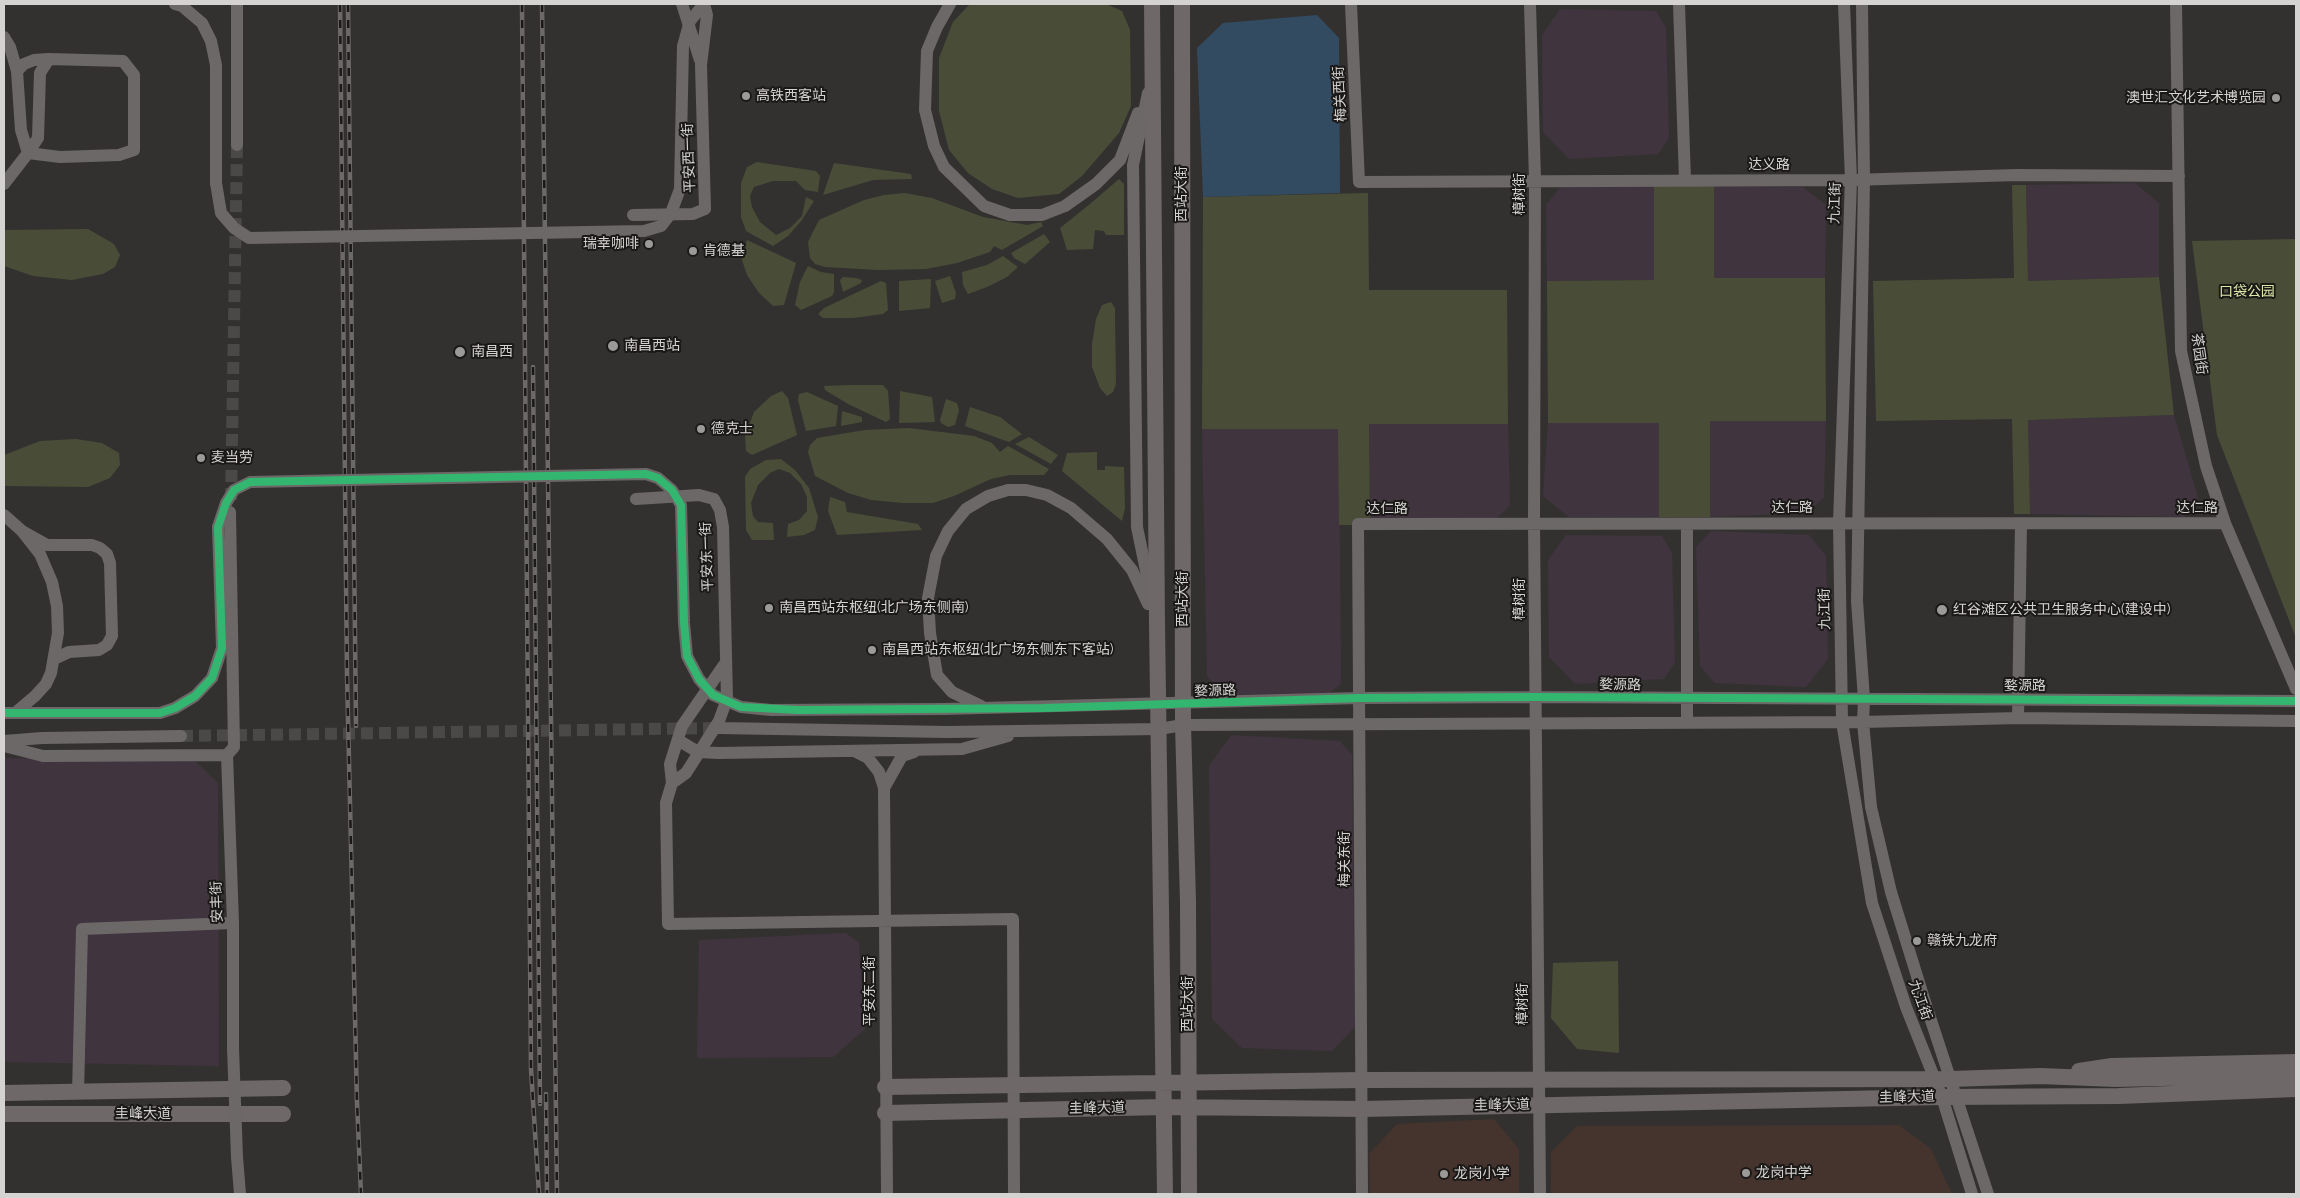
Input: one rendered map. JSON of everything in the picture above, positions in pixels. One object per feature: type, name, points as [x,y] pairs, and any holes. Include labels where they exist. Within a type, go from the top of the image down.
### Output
[{"type":"main road","name":"西站大街","points":[[1152,4],[1157,624],[1165,1083],[1165,1194]]},
{"type":"main road","name":"西站大街","points":[[1182,4],[1183,725],[1188,901],[1189,1194]]},
{"type":"main road","points":[[2040,1076],[2112,1066],[2296,1062]]},
{"type":"main road","points":[[2040,1076],[2115,1079],[2296,1075]]},
{"type":"main road","name":"圭峰大道","points":[[885,1087],[1362,1080],[1934,1078],[1951,1080],[2040,1076]]},
{"type":"main road","name":"圭峰大道","points":[[4,1093],[283,1088]]},
{"type":"main road","name":"圭峰大道","points":[[885,1113],[1165,1107],[1362,1109],[1539,1104],[2119,1096],[2296,1089]]},
{"type":"main road","points":[[2052,1096],[2108,1104],[2296,1099]]},
{"type":"main road","name":"圭峰大道","points":[[4,1114],[283,1114]]},
{"type":"street","points":[[175,4],[182,6],[202,22],[211,41],[216,65],[216,183],[221,213],[234,228],[249,238],[644,231],[661,226],[670,214],[680,189],[683,46],[690,20],[704,4]]},
{"type":"street","points":[[237,4],[237,145]]},
{"type":"street","points":[[682,4],[694,36],[701,65]]},
{"type":"street","points":[[701,65],[707,15],[704,4]]},
{"type":"street","points":[[950,4],[936,27],[927,51],[925,110],[934,146],[944,166],[984,206],[1010,215],[1042,214],[1065,206],[1096,184],[1120,160],[1152,76]]},
{"type":"street","name":"梅关西街","points":[[1351,4],[1359,182]]},
{"type":"street","name":"樟树街","points":[[1530,4],[1535,180],[1534,524],[1540,1194]]},
{"type":"street","points":[[1679,4],[1685,180]]},
{"type":"street","name":"九江街","points":[[1844,4],[1850,180],[1838,523],[1842,722],[1872,903],[1906,1007],[1934,1078],[1950,1097],[1988,1194]]},
{"type":"street","name":"九江街","points":[[1862,4],[1864,180],[1857,601],[1871,807],[1891,892],[1951,1080],[1950,1097],[1972,1194]]},
{"type":"street","name":"茶园街","points":[[2176,4],[2181,351],[2206,466],[2225,523],[2296,690]]},
{"type":"street","points":[[4,37],[10,47],[17,71],[21,130],[28,153]]},
{"type":"street","points":[[4,184],[38,138],[40,74],[49,59]]},
{"type":"street","points":[[17,71],[24,64],[34,60],[123,61],[134,75],[134,150],[119,155],[60,158],[28,153]]},
{"type":"street","name":"平安西一街","points":[[633,215],[693,214],[705,209],[701,65]]},
{"type":"street","name":"达义路","points":[[1359,182],[1864,180],[2016,175],[2179,176]]},
{"type":"street","name":"婺源路","points":[[9,713],[160,713],[175,708],[195,696],[212,678],[222,648],[218,527],[226,503],[234,490],[250,482],[646,474],[658,478],[672,490],[681,505],[684,623],[687,656],[699,679],[713,695],[741,708],[771,710],[944,710],[1360,698],[1536,697],[2296,702]]},
{"type":"street","points":[[984,708],[952,692],[937,675],[931,649],[928,598],[936,556],[948,531],[966,509],[988,496],[1008,490],[1026,490],[1047,495],[1070,508],[1107,539],[1132,570],[1157,624]]},
{"type":"street","name":"平安东一街","points":[[636,499],[699,495],[714,499],[720,510],[723,527],[724,665],[728,680],[726,699],[719,721],[686,773],[672,783]]},
{"type":"street","name":"安丰街","points":[[230,512],[234,747],[227,755],[233,923],[233,1048],[240,1194]]},
{"type":"street","points":[[4,515],[22,531],[40,554],[52,582],[57,606],[58,633],[54,659],[46,684],[35,696],[9,713]]},
{"type":"street","points":[[2018,718],[2021,523]]},
{"type":"street","name":"达仁路","points":[[1358,524],[2225,523]]},
{"type":"street","name":"梅关东街","points":[[1358,524],[1362,1194]]},
{"type":"street","points":[[1687,524],[1687,722]]},
{"type":"street","points":[[22,531],[47,545],[92,545],[100,548],[107,554],[110,563],[112,636],[107,645],[100,650],[69,652],[54,659]]},
{"type":"street","points":[[724,665],[682,726],[670,764],[672,783],[666,803],[668,924],[1013,919],[1014,1194]]},
{"type":"street","points":[[719,728],[1024,732],[1159,729],[1183,725],[1864,722],[2018,718],[2296,720]]},
{"type":"street","points":[[678,740],[698,752],[924,749],[962,748],[1024,732]]},
{"type":"street","points":[[4,741],[42,738],[181,736]]},
{"type":"street","points":[[4,746],[43,756],[227,755]]},
{"type":"street","points":[[884,788],[902,756],[924,749]]},
{"type":"street","points":[[852,750],[868,758],[879,772],[884,788]]},
{"type":"street","name":"平安东二街","points":[[884,788],[887,1194]]},
{"type":"street","points":[[78,1093],[82,929],[233,923]]},
{"type":"shaded area","points":[[1560,9],[1656,11],[1666,28],[1669,138],[1658,154],[1569,159],[1543,132],[1542,35]]},
{"type":"shaded area","points":[[2135,183],[2159,203],[2159,277],[2028,281],[2026,185]]},
{"type":"shaded area","points":[[1563,184],[1654,186],[1655,280],[1547,281],[1546,205]]},
{"type":"shaded area","points":[[1714,186],[1803,187],[1826,205],[1825,278],[1714,278]]},
{"type":"shaded area","points":[[2174,415],[2198,498],[2184,517],[2030,514],[2028,420]]},
{"type":"shaded area","points":[[1710,421],[1826,421],[1824,497],[1807,513],[1710,517]]},
{"type":"shaded area","points":[[1548,423],[1659,423],[1659,517],[1569,517],[1543,496]]},
{"type":"shaded area","points":[[1369,424],[1508,424],[1510,506],[1489,525],[1370,525]]},
{"type":"shaded area","points":[[1202,429],[1339,429],[1341,684],[1320,700],[1233,703],[1207,676]]},
{"type":"shaded area","points":[[1711,531],[1809,535],[1826,556],[1828,659],[1806,687],[1715,683],[1700,666],[1696,547]]},
{"type":"shaded area","points":[[1566,535],[1662,536],[1672,553],[1675,663],[1664,679],[1575,684],[1549,657],[1548,560]]},
{"type":"shaded area","points":[[1231,735],[1340,741],[1352,755],[1355,1027],[1332,1051],[1242,1048],[1212,1019],[1209,766]]},
{"type":"shaded area","points":[[4,758],[195,761],[218,783],[219,1066],[4,1062]]},
{"type":"shaded area","points":[[846,933],[859,943],[865,1029],[833,1057],[697,1058],[699,940]]},
{"type":"shaded area","name":"龙岗小学","points":[[1494,1119],[1519,1149],[1519,1194],[1370,1194],[1369,1154],[1397,1124]]},
{"type":"shaded area","name":"龙岗中学","points":[[1899,1125],[1931,1149],[1952,1194],[1551,1194],[1551,1152],[1577,1126]]},
{"type":"green space","points":[[1106,4],[1122,11],[1130,30],[1131,106],[1119,133],[1082,176],[1059,194],[1018,198],[992,189],[968,173],[949,150],[939,111],[939,58],[953,22],[969,5]]},
{"type":"green space","points":[[757,162],[816,171],[820,176],[818,192],[805,190],[796,181],[773,181],[754,187],[750,196],[752,207],[760,222],[776,235],[790,228],[802,216],[806,197],[814,201],[802,220],[788,236],[773,246],[746,231],[741,217],[741,183],[747,167]]},
{"type":"green space","points":[[834,163],[911,174],[912,179],[873,180],[823,195]]},
{"type":"green space","points":[[1119,179],[1124,184],[1124,235],[1106,235],[1104,231],[1095,230],[1093,249],[1067,250],[1060,228]]},
{"type":"green space","points":[[2012,185],[2026,185],[2028,281],[2159,277],[2174,415],[2028,420],[2030,514],[2014,514],[2012,419],[1876,421],[1873,281],[2014,278]]},
{"type":"green space","points":[[1654,186],[1714,186],[1714,278],[1825,278],[1826,421],[1710,421],[1710,517],[1659,517],[1659,423],[1548,423],[1547,281],[1654,280]]},
{"type":"green space","points":[[905,193],[932,198],[983,217],[1027,225],[1041,222],[1043,226],[1002,250],[994,246],[990,252],[957,263],[926,269],[878,270],[825,267],[815,264],[810,258],[808,242],[819,220],[864,200],[884,195]]},
{"type":"green space","points":[[1368,193],[1369,290],[1507,290],[1508,424],[1369,424],[1370,525],[1339,525],[1338,429],[1202,429],[1203,197]]},
{"type":"green space","points":[[88,229],[114,244],[120,255],[115,267],[103,274],[72,280],[33,276],[4,266],[4,230]]},
{"type":"green space","points":[[1044,234],[1050,242],[1025,264],[1014,258],[1011,253]]},
{"type":"green space","name":"口袋公园","points":[[2296,239],[2296,638],[2217,435],[2192,241]]},
{"type":"green space","points":[[747,240],[796,263],[784,305],[773,306],[759,293],[747,275],[742,260]]},
{"type":"green space","points":[[1003,256],[1018,267],[1007,277],[968,294],[963,285],[962,272],[987,265]]},
{"type":"green space","points":[[808,266],[821,272],[834,274],[834,292],[832,296],[801,310],[795,305],[800,282]]},
{"type":"green space","points":[[950,276],[956,293],[955,299],[942,303],[935,281]]},
{"type":"green space","points":[[843,277],[862,280],[861,283],[843,292],[840,280]]},
{"type":"green space","points":[[931,279],[930,308],[899,311],[899,281]]},
{"type":"green space","points":[[881,281],[886,283],[888,310],[883,314],[853,318],[823,318],[818,314],[824,308]]},
{"type":"green space","points":[[1111,302],[1115,308],[1116,384],[1113,392],[1107,396],[1100,388],[1092,367],[1092,344],[1096,319],[1102,305]]},
{"type":"green space","points":[[883,385],[888,391],[890,419],[886,422],[848,404],[825,390],[824,386]]},
{"type":"green space","points":[[782,391],[788,398],[797,435],[752,455],[746,451],[745,436],[754,412],[771,396]]},
{"type":"green space","points":[[900,391],[932,397],[935,422],[899,423]]},
{"type":"green space","points":[[807,392],[838,406],[836,426],[806,431],[798,400],[799,394]]},
{"type":"green space","points":[[946,399],[957,403],[959,410],[955,425],[948,427],[941,423],[940,420]]},
{"type":"green space","points":[[970,407],[1000,417],[1022,434],[1009,442],[965,426]]},
{"type":"green space","points":[[842,411],[862,417],[862,422],[841,426]]},
{"type":"green space","points":[[909,428],[974,436],[992,443],[1000,452],[1008,446],[1049,469],[1044,475],[1010,475],[991,479],[954,496],[933,503],[871,500],[848,493],[815,476],[808,452],[810,445],[817,438],[865,430]]},
{"type":"green space","points":[[1029,437],[1058,455],[1051,464],[1015,444]]},
{"type":"green space","points":[[76,439],[102,443],[119,453],[120,465],[110,478],[88,487],[4,486],[4,455],[40,441]]},
{"type":"green space","points":[[1097,452],[1097,470],[1105,470],[1105,466],[1124,467],[1125,508],[1122,521],[1062,471],[1067,453]]},
{"type":"green space","points":[[781,459],[795,470],[809,488],[818,517],[815,530],[804,535],[787,537],[788,524],[799,520],[807,511],[807,497],[801,484],[790,473],[779,469],[770,473],[758,485],[751,503],[753,516],[758,522],[773,523],[774,540],[752,540],[746,530],[745,477],[750,469],[766,460]]},
{"type":"green space","points":[[830,497],[845,502],[847,512],[918,524],[922,530],[837,535],[828,511]]},
{"type":"green space","points":[[1618,961],[1619,1053],[1577,1049],[1551,1018],[1553,963]]},
{"type":"water","points":[[1317,15],[1339,38],[1340,193],[1203,197],[1197,48],[1223,23]]},
{"type":"tunnel","points":[[231,500],[237,145]]},
{"type":"tunnel","points":[[181,736],[719,728]]},
{"type":"railway","points":[[340,4],[347,675],[357,1102],[361,1194]]},
{"type":"railway","points":[[348,4],[356,726]]},
{"type":"railway","points":[[522,4],[531,1069],[539,1194]]},
{"type":"railway","points":[[542,4],[557,1194]]},
{"type":"railway","points":[[533,367],[540,1104]]},
{"type":"railway","points":[[546,1094],[547,1194]]},
{"type":"cycle path","points":[[4,713],[160,713],[175,708],[195,696],[212,678],[222,648],[218,527],[226,503],[234,490],[250,482],[646,474],[658,478],[672,490],[681,505],[684,623],[687,656],[699,679],[713,695],[741,707],[798,710],[1043,708],[1359,698],[1536,697],[2296,701]]},
{"type":"place","name":"高铁西客站","points":[[746,96]]},
{"type":"place","name":"澳世汇文化艺术博览园","points":[[2276,98]]},
{"type":"place","name":"瑞幸咖啡","points":[[649,244]]},
{"type":"place","name":"肯德基","points":[[693,251]]},
{"type":"place","name":"南昌西站","points":[[613,346]]},
{"type":"place","name":"南昌西","points":[[460,352]]},
{"type":"place","name":"德克士","points":[[701,429]]},
{"type":"place","name":"麦当劳","points":[[201,458]]},
{"type":"place","name":"南昌西站东枢纽(北广场东侧南)","points":[[769,608]]},
{"type":"place","name":"红谷滩区公共卫生服务中心(建设中)","points":[[1942,610]]},
{"type":"place","name":"南昌西站东枢纽(北广场东侧东下客站)","points":[[872,650]]},
{"type":"place","name":"赣铁九龙府","points":[[1917,941]]},
{"type":"place","name":"龙岗中学","points":[[1746,1173]]},
{"type":"place","name":"龙岗小学","points":[[1444,1174]]}]
